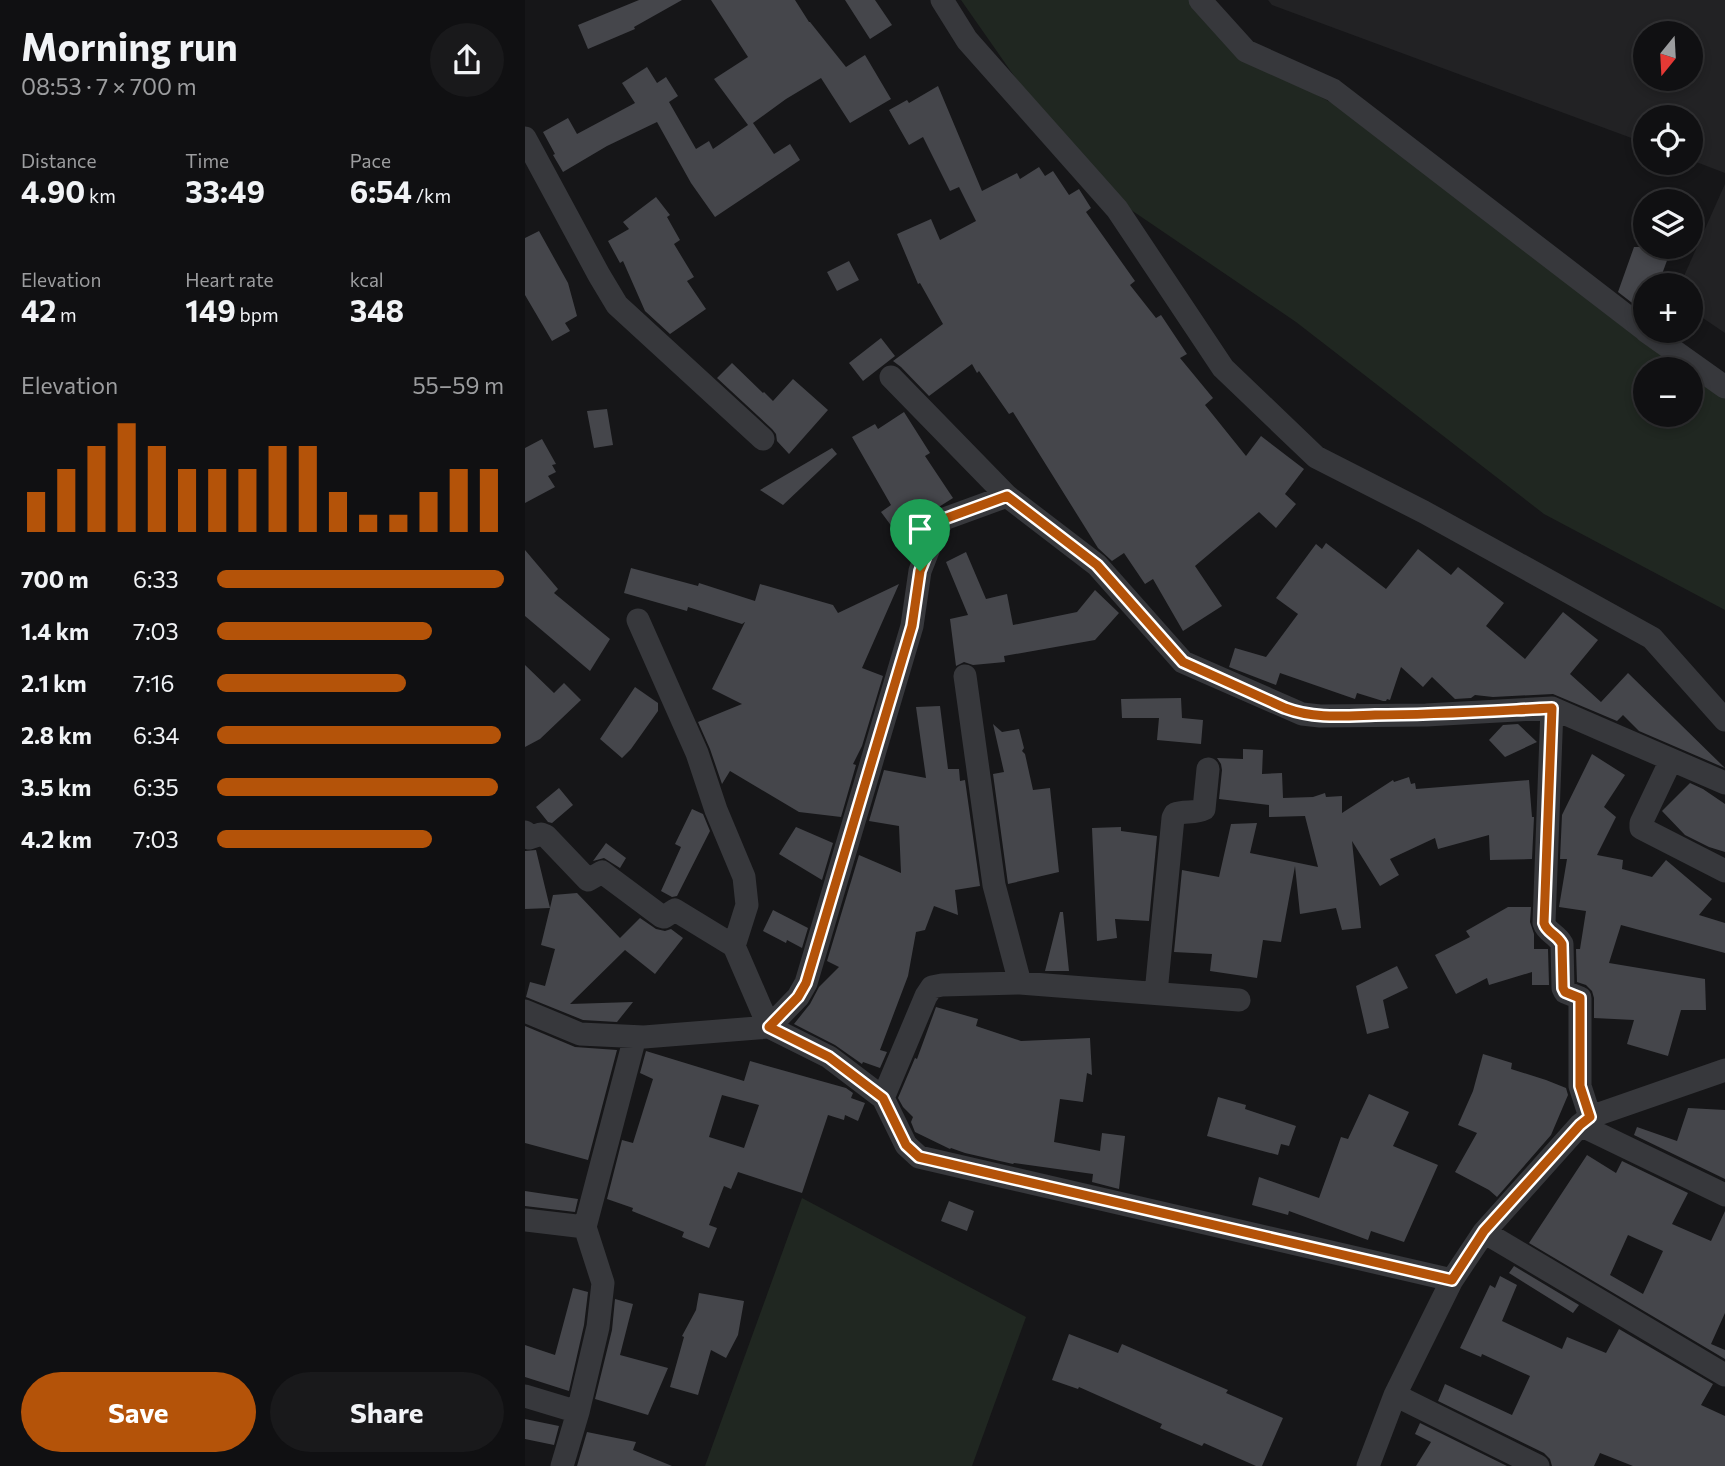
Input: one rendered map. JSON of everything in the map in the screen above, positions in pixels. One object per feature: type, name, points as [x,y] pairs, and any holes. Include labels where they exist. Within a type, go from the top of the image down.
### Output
[{"type":"street","points":[[942,0],[967,40],[1117,209],[1223,368],[1316,457],[1424,512],[1652,638],[1725,720]]},
{"type":"street","points":[[1200,0],[1246,51],[1333,90],[1633,321]]},
{"type":"street","points":[[525,138],[534,176],[617,305],[763,439]]},
{"type":"street","points":[[1663,343],[1725,387]]},
{"type":"street","points":[[891,377],[1007,496],[1097,565],[1183,662],[1302,714],[1426,715],[1552,708],[1725,783]]},
{"type":"street","points":[[769,1027],[798,997],[806,983],[912,626],[920,571],[936,530],[944,519],[1007,496]]},
{"type":"street","points":[[638,620],[697,753],[716,810],[744,877],[747,905],[734,946]]},
{"type":"street","points":[[965,676],[994,886],[1020,983]]},
{"type":"street","points":[[1552,708],[1544,923],[1546,929],[1559,937],[1562,944],[1563,988],[1565,992],[1580,998],[1580,1086],[1585,1121]]},
{"type":"street","points":[[1671,760],[1641,828],[1725,870]]},
{"type":"street","points":[[1157,993],[1173,818],[1178,812],[1200,812],[1204,809],[1208,769]]},
{"type":"street","points":[[525,832],[529,838],[546,835],[589,880],[602,872],[660,916],[667,916],[675,910],[734,946],[769,1027]]},
{"type":"street","points":[[883,1098],[932,987],[1020,983],[1239,1000]]},
{"type":"street","points":[[525,1012],[580,1034],[644,1037],[769,1027],[829,1057],[883,1098],[906,1145],[919,1157],[1452,1280]]},
{"type":"street","points":[[562,1466],[598,1327],[604,1283],[585,1227],[635,1037]]},
{"type":"street","points":[[1367,1466],[1395,1395],[1452,1280],[1484,1231],[1585,1121],[1725,1070]]},
{"type":"street","points":[[1585,1121],[1725,1195]]},
{"type":"street","points":[[525,1220],[585,1227]]},
{"type":"street","points":[[1484,1231],[1725,1375]]},
{"type":"street","points":[[1395,1395],[1538,1466]]},
{"type":"street","points":[[525,1396],[578,1412]]},
{"type":"shaded area","points":[[961,0],[1211,0],[1264,67],[1370,123],[1633,325],[1633,343],[1656,343],[1674,357],[1633,357],[1633,427],[1703,427],[1703,378],[1725,394],[1725,610],[1544,514],[1296,322],[1087,180]]},
{"type":"shaded area","points":[[1268,0],[1725,0],[1725,173],[1703,165],[1703,105],[1633,105],[1633,139],[1272,5]]},
{"type":"shaded area","points":[[1725,184],[1725,333],[1703,318],[1703,273],[1685,273],[1692,259],[1703,259],[1703,233]]},
{"type":"shaded area","points":[[802,1198],[1026,1317],[972,1466],[705,1466]]},
{"type":"building","points":[[639,0],[682,0],[634,27],[635,29],[588,49],[578,25]]},
{"type":"building","points":[[711,0],[795,0],[809,22],[846,67],[865,55],[891,99],[850,123],[821,78],[786,99],[753,123],[774,154],[790,144],[800,160],[715,217],[691,183],[657,122],[607,146],[563,172],[543,132],[568,118],[577,134],[635,103],[622,83],[647,67],[657,83],[666,77],[678,96],[669,102],[696,149],[709,141],[713,149],[748,125],[714,79],[748,57]]},
{"type":"building","points":[[845,0],[875,0],[892,25],[870,39]]},
{"type":"building","points":[[938,86],[982,191],[1017,173],[1020,179],[1039,167],[1045,176],[1053,171],[1069,195],[1079,189],[1091,208],[1086,212],[1135,281],[1130,285],[1156,318],[1161,315],[1187,354],[1180,358],[1213,398],[1205,405],[1246,456],[1261,436],[1304,469],[1285,494],[1296,504],[1276,528],[1259,512],[1195,566],[1222,606],[1183,631],[1153,579],[1145,584],[1124,553],[1112,561],[1098,548],[1013,412],[1009,414],[972,364],[929,396],[893,361],[943,324],[920,283],[918,284],[897,234],[931,219],[940,240],[976,221],[959,187],[950,191],[923,137],[909,145],[889,110],[907,100],[909,103]]},
{"type":"building","points":[[656,197],[670,215],[667,217],[680,240],[674,244],[694,277],[687,281],[706,309],[670,334],[645,311],[623,261],[620,263],[608,241],[629,229],[623,222]]},
{"type":"building","points":[[539,231],[568,283],[577,316],[565,323],[570,331],[552,341],[525,295],[525,238]]},
{"type":"building","points":[[1633,250],[1633,259],[1668,259],[1662,273],[1633,273],[1633,304],[1618,292]]},
{"type":"building","points":[[849,261],[859,280],[837,291],[827,272]]},
{"type":"building","points":[[881,338],[895,356],[863,381],[849,363]]},
{"type":"building","points":[[732,363],[773,401],[793,379],[828,410],[789,454],[777,441],[772,429],[717,378]]},
{"type":"building","points":[[607,409],[613,445],[594,448],[587,411]]},
{"type":"building","points":[[904,412],[930,453],[925,456],[953,498],[915,522],[921,529],[917,540],[907,547],[881,512],[891,505],[852,437],[875,424],[878,429]]},
{"type":"building","points":[[542,439],[556,464],[552,465],[556,472],[548,476],[555,487],[525,503],[525,448]]},
{"type":"building","points":[[832,448],[837,454],[783,505],[760,490]]},
{"type":"building","points":[[1326,543],[1386,589],[1418,549],[1451,575],[1458,567],[1504,603],[1486,626],[1525,659],[1563,612],[1598,640],[1570,674],[1601,702],[1628,673],[1725,768],[1639,731],[1623,715],[1617,721],[1553,694],[1493,697],[1475,695],[1471,698],[1455,699],[1432,677],[1423,687],[1401,667],[1390,700],[1383,701],[1357,693],[1355,699],[1280,673],[1276,685],[1229,667],[1235,648],[1266,657],[1298,614],[1276,598],[1316,544],[1322,549]]},
{"type":"building","points":[[525,550],[558,589],[554,593],[610,639],[590,671],[525,616]]},
{"type":"building","points":[[966,552],[986,599],[1007,594],[1013,625],[1077,612],[1095,590],[1119,613],[1095,640],[1004,656],[1005,662],[973,665],[964,662],[956,666],[950,619],[968,615],[946,562]]},
{"type":"building","points":[[631,568],[698,586],[699,583],[755,601],[760,584],[833,605],[838,613],[899,584],[862,668],[883,676],[862,746],[853,764],[856,765],[841,817],[799,812],[730,771],[722,784],[698,722],[742,704],[712,689],[745,622],[742,624],[688,607],[687,611],[624,593]]},
{"type":"building","points":[[525,665],[554,693],[564,683],[581,700],[540,739],[525,747]]},
{"type":"building","points":[[635,687],[658,703],[658,711],[622,758],[600,739]]},
{"type":"building","points":[[1181,698],[1182,718],[1203,720],[1201,744],[1157,740],[1159,718],[1122,718],[1121,699]]},
{"type":"building","points":[[940,706],[948,769],[959,769],[960,781],[965,780],[980,886],[955,890],[958,915],[934,906],[925,930],[916,932],[908,976],[880,1050],[887,1052],[880,1068],[863,1062],[862,1064],[835,1045],[794,1024],[819,987],[839,967],[827,961],[859,855],[901,873],[899,826],[869,821],[884,770],[926,778],[916,707]]},
{"type":"building","points":[[993,724],[1002,732],[1019,729],[1033,790],[1050,788],[1059,872],[1008,884],[993,774],[1004,772]]},
{"type":"building","points":[[1518,724],[1537,742],[1505,757],[1489,740],[1503,725]]},
{"type":"building","points":[[1243,749],[1263,750],[1262,774],[1282,773],[1283,798],[1313,797],[1325,793],[1326,797],[1342,796],[1342,813],[1393,780],[1394,782],[1409,777],[1411,784],[1415,783],[1416,789],[1529,780],[1534,817],[1532,859],[1490,860],[1489,835],[1438,849],[1435,838],[1390,859],[1399,875],[1380,886],[1352,841],[1361,928],[1342,930],[1336,908],[1300,914],[1295,866],[1281,942],[1263,940],[1257,978],[1210,971],[1212,954],[1174,952],[1182,870],[1219,877],[1231,824],[1257,823],[1250,853],[1318,867],[1305,816],[1269,817],[1269,805],[1219,799],[1222,770],[1217,758],[1243,759]]},
{"type":"building","points":[[1592,754],[1625,775],[1604,807],[1616,817],[1597,855],[1623,860],[1622,869],[1652,877],[1666,860],[1712,899],[1699,915],[1725,923],[1725,953],[1621,925],[1609,963],[1705,979],[1706,1010],[1681,1010],[1668,1056],[1627,1044],[1634,1020],[1594,1018],[1592,991],[1577,982],[1576,949],[1580,949],[1586,911],[1559,907],[1567,859],[1560,859],[1562,815]]},
{"type":"building","points":[[1690,783],[1725,804],[1725,852],[1685,835],[1662,811]]},
{"type":"building","points":[[559,788],[573,805],[552,823],[548,822],[536,807]]},
{"type":"building","points":[[692,809],[703,814],[710,831],[677,896],[672,897],[661,891],[681,847],[675,844]]},
{"type":"building","points":[[796,827],[833,843],[822,880],[779,854]]},
{"type":"building","points":[[1121,827],[1121,831],[1157,836],[1149,921],[1115,919],[1117,938],[1097,941],[1092,828]]},
{"type":"building","points":[[606,843],[626,858],[620,868],[604,858],[593,861]]},
{"type":"building","points":[[536,850],[550,908],[525,909],[525,851]]},
{"type":"building","points":[[577,893],[620,938],[640,918],[656,929],[671,929],[683,938],[655,974],[625,950],[570,1004],[633,1002],[617,1022],[583,1020],[526,997],[530,982],[545,986],[555,949],[541,945],[553,895]]},
{"type":"building","points":[[1508,907],[1531,907],[1534,949],[1548,949],[1549,985],[1532,985],[1532,972],[1489,985],[1487,978],[1456,994],[1435,955],[1470,937],[1466,931]]},
{"type":"building","points":[[773,910],[808,928],[802,948],[763,931]]},
{"type":"building","points":[[1060,912],[1063,912],[1069,971],[1045,971]]},
{"type":"building","points":[[1397,966],[1408,988],[1383,1000],[1389,1028],[1367,1034],[1356,986]]},
{"type":"building","points":[[936,1007],[978,1019],[976,1026],[1021,1041],[1090,1038],[1092,1075],[1087,1073],[1083,1102],[1060,1099],[1054,1142],[1100,1151],[1102,1133],[1125,1136],[1119,1189],[1092,1182],[1093,1174],[1013,1164],[965,1153],[950,1149],[915,1132],[911,1122],[913,1117],[898,1098],[915,1058],[917,1059]]},
{"type":"building","points":[[525,1026],[575,1047],[617,1050],[588,1160],[525,1143]]},
{"type":"building","points":[[646,1051],[744,1081],[750,1061],[846,1088],[853,1093],[851,1098],[865,1103],[858,1121],[845,1115],[844,1120],[828,1115],[802,1193],[738,1172],[731,1189],[724,1186],[709,1225],[717,1228],[709,1248],[682,1237],[684,1232],[607,1199],[622,1140],[633,1143],[653,1079],[640,1073]],"holes":[[[722,1095],[759,1105],[744,1148],[709,1137]]]},
{"type":"building","points":[[1483,1054],[1512,1063],[1511,1069],[1566,1088],[1568,1095],[1551,1135],[1497,1197],[1455,1172],[1477,1133],[1458,1125],[1473,1091]]},
{"type":"building","points":[[1369,1094],[1409,1112],[1393,1146],[1438,1165],[1404,1242],[1371,1231],[1368,1240],[1289,1211],[1288,1215],[1252,1205],[1259,1177],[1319,1198],[1341,1137],[1348,1139]]},
{"type":"building","points":[[1218,1097],[1246,1105],[1245,1109],[1296,1126],[1289,1146],[1281,1144],[1278,1155],[1207,1136]]},
{"type":"building","points":[[1688,1108],[1725,1110],[1725,1179],[1634,1135],[1637,1127],[1677,1141]]},
{"type":"building","points":[[1587,1155],[1616,1173],[1622,1161],[1688,1193],[1672,1224],[1711,1241],[1725,1211],[1725,1313],[1711,1344],[1725,1350],[1725,1359],[1529,1243]],"holes":[[[1628,1235],[1663,1251],[1643,1294],[1610,1275]]]},
{"type":"building","points":[[525,1191],[578,1199],[575,1212],[525,1206]]},
{"type":"building","points":[[949,1201],[974,1211],[967,1231],[941,1221]]},
{"type":"building","points":[[1514,1266],[1579,1305],[1573,1313],[1509,1273]]},
{"type":"building","points":[[1500,1276],[1517,1285],[1502,1321],[1562,1349],[1567,1337],[1606,1353],[1619,1329],[1713,1384],[1701,1405],[1725,1416],[1725,1466],[1633,1466],[1600,1453],[1594,1466],[1552,1466],[1544,1453],[1438,1401],[1445,1384],[1512,1415],[1530,1376],[1482,1354],[1481,1357],[1460,1348],[1490,1285],[1495,1288]]},
{"type":"building","points":[[573,1288],[588,1292],[584,1325],[569,1391],[525,1377],[525,1345],[555,1355]]},
{"type":"building","points":[[699,1293],[744,1301],[738,1335],[726,1358],[711,1350],[698,1395],[670,1387],[684,1337],[682,1336],[696,1310]]},
{"type":"building","points":[[615,1299],[633,1304],[620,1355],[668,1368],[648,1415],[595,1399],[612,1330]]},
{"type":"building","points":[[1069,1334],[1118,1353],[1122,1344],[1228,1390],[1226,1393],[1283,1418],[1262,1466],[1256,1466],[1204,1443],[1202,1446],[1160,1428],[1162,1424],[1079,1387],[1078,1389],[1052,1380]]},
{"type":"building","points":[[525,1419],[559,1426],[554,1445],[525,1439]]},
{"type":"building","points":[[1420,1423],[1507,1466],[1416,1466],[1431,1442],[1415,1434]]},
{"type":"building","points":[[587,1432],[636,1442],[633,1450],[672,1466],[577,1466]]},
{"type":"route","points":[[1007,496],[1097,565],[1183,662],[1285,708],[1320,716],[1426,715],[1552,708],[1544,923],[1546,929],[1559,937],[1562,944],[1563,988],[1568,994],[1580,998],[1580,1086],[1590,1117],[1484,1231],[1452,1280],[919,1157],[906,1145],[883,1098],[829,1057],[769,1027],[798,997],[806,983],[912,626],[920,571],[936,530],[944,519],[1007,496]]}]
